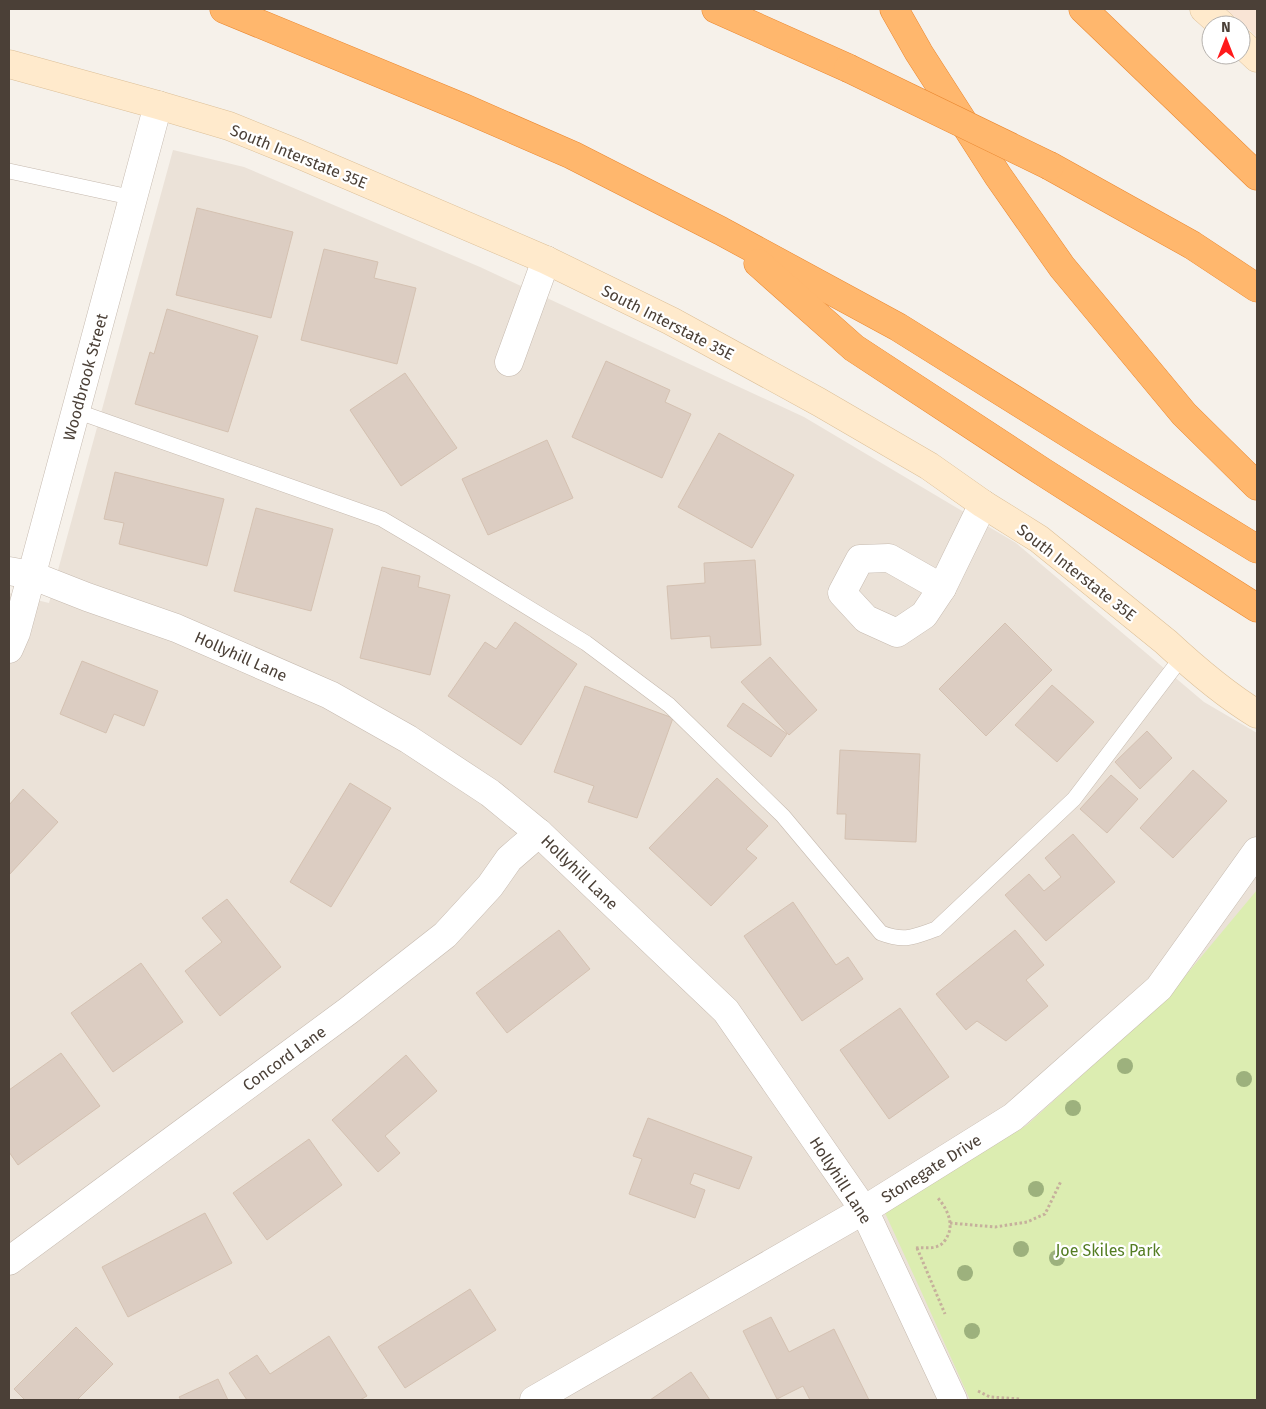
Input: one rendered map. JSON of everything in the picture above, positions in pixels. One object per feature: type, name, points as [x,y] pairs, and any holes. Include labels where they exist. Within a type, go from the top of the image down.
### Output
[{"type":"highway","points":[[224,9],[464,108],[572,155],[721,231],[898,327],[1257,549]]},
{"type":"highway","points":[[716,9],[848,68],[1050,166],[1192,245],[1257,288]]},
{"type":"highway","points":[[894,9],[919,52],[998,176],[1062,267],[1184,414],[1257,486]]},
{"type":"highway","points":[[1083,9],[1257,176]]},
{"type":"highway","points":[[721,231],[854,348],[1043,472],[1257,608]]},
{"type":"main road","name":"South Interstate 35E","points":[[9,64],[158,104],[229,126],[546,260],[671,321],[819,402],[929,466],[983,504],[1039,538],[1182,657],[1237,701],[1257,714]]},
{"type":"street","name":"Woodbrook Street","points":[[9,649],[16,633],[20,573],[76,411],[158,104]]},
{"type":"street","points":[[509,362],[546,260]]},
{"type":"street","points":[[942,588],[983,504]]},
{"type":"street","name":"Hollyhill Lane","points":[[20,573],[176,628],[330,695],[408,739],[490,793],[539,833],[726,1011],[864,1210],[953,1400]]},
{"type":"street","name":"Concord Lane","points":[[9,1261],[348,1011],[445,935],[490,886],[509,859],[539,833]]},
{"type":"street","name":"Stonegate Drive","points":[[534,1400],[864,1210],[1013,1117],[1159,988],[1257,851]]},
{"type":"lane","points":[[9,171],[134,198]]},
{"type":"lane","points":[[76,411],[382,520],[586,642],[669,705],[783,816],[881,934],[894,938],[910,938],[936,929],[1074,799],[1182,657]]},
{"type":"path","points":[[888,1261],[917,1248],[930,1248],[944,1243],[949,1233],[950,1223],[944,1205],[919,1176]]},
{"type":"path","points":[[950,1223],[995,1227],[1027,1222],[1045,1214],[1061,1181]]},
{"type":"path","points":[[917,1248],[948,1319]]},
{"type":"path","points":[[978,1391],[990,1397],[1020,1399]]},
{"type":"shaded area","points":[[1226,9],[1257,9],[1257,37],[1251,32],[1251,15],[1233,15]]},
{"type":"shaded area","points":[[173,150],[244,167],[480,267],[804,417],[1016,543],[1204,702],[1257,733],[1257,1400],[9,1400],[9,593],[49,603]]},
{"type":"green space","name":"Joe Skiles Park","points":[[1257,890],[1257,1400],[970,1400],[885,1213],[1027,1125],[1166,999]]},
{"type":"building","points":[[197,208],[293,232],[271,318],[176,295]]},
{"type":"building","points":[[324,249],[378,262],[374,278],[416,288],[397,364],[301,340]]},
{"type":"building","points":[[167,309],[258,336],[228,432],[135,404],[150,352],[154,354]]},
{"type":"building","points":[[606,361],[670,390],[665,402],[691,414],[662,478],[572,437]]},
{"type":"building","points":[[405,373],[457,448],[401,486],[350,410]]},
{"type":"building","points":[[719,433],[794,475],[752,548],[678,507]]},
{"type":"building","points":[[547,440],[573,498],[488,535],[462,479]]},
{"type":"building","points":[[115,472],[224,499],[207,566],[119,544],[124,523],[104,519]]},
{"type":"building","points":[[256,508],[333,529],[311,611],[234,591]]},
{"type":"building","points":[[755,560],[761,645],[711,648],[710,636],[671,639],[667,586],[705,583],[704,563]]},
{"type":"building","points":[[382,567],[420,576],[418,587],[450,595],[430,675],[360,658]]},
{"type":"building","points":[[515,622],[577,664],[521,745],[448,696],[485,642],[496,649]]},
{"type":"building","points":[[1005,623],[1052,670],[986,736],[939,689]]},
{"type":"building","points":[[770,657],[817,710],[789,735],[741,682]]},
{"type":"building","points":[[82,661],[158,691],[144,726],[114,714],[106,733],[60,714]]},
{"type":"building","points":[[1052,685],[1094,722],[1057,762],[1015,725]]},
{"type":"building","points":[[585,686],[673,718],[637,818],[588,802],[594,786],[554,772]]},
{"type":"building","points":[[743,703],[787,734],[771,757],[727,726]]},
{"type":"building","points":[[1147,731],[1172,758],[1140,789],[1115,762]]},
{"type":"building","points":[[840,750],[920,754],[916,842],[845,839],[846,814],[837,814]]},
{"type":"building","points":[[1193,770],[1227,801],[1173,858],[1140,828]]},
{"type":"building","points":[[1111,775],[1138,799],[1107,833],[1080,809]]},
{"type":"building","points":[[717,778],[768,826],[746,849],[757,858],[711,906],[649,848]]},
{"type":"building","points":[[350,783],[391,808],[331,907],[290,882]]},
{"type":"building","points":[[23,789],[58,822],[9,875],[9,805]]},
{"type":"building","points":[[1073,834],[1115,882],[1046,941],[1005,895],[1029,874],[1044,891],[1061,877],[1045,858]]},
{"type":"building","points":[[227,899],[281,967],[220,1016],[185,971],[222,942],[202,918]]},
{"type":"building","points":[[793,902],[836,965],[848,957],[863,979],[802,1021],[744,936]]},
{"type":"building","points":[[559,930],[590,969],[507,1033],[476,993]]},
{"type":"building","points":[[1015,930],[1044,965],[1026,980],[1048,1006],[1006,1041],[977,1021],[966,1030],[936,994]]},
{"type":"building","points":[[141,963],[183,1022],[113,1072],[71,1013]]},
{"type":"building","points":[[900,1008],[949,1077],[889,1119],[840,1050]]},
{"type":"building","points":[[61,1053],[100,1106],[18,1165],[9,1152],[9,1090]]},
{"type":"building","points":[[406,1055],[437,1091],[385,1136],[400,1153],[378,1172],[332,1120]]},
{"type":"building","points":[[648,1118],[752,1157],[739,1189],[694,1173],[690,1184],[705,1190],[695,1218],[629,1194],[642,1159],[633,1156]]},
{"type":"building","points":[[309,1139],[342,1185],[267,1240],[233,1193]]},
{"type":"building","points":[[205,1213],[232,1263],[128,1317],[102,1267]]},
{"type":"building","points":[[470,1289],[496,1330],[405,1388],[378,1347]]},
{"type":"building","points":[[771,1317],[789,1352],[834,1329],[869,1400],[810,1400],[803,1386],[777,1399],[743,1331]]},
{"type":"building","points":[[76,1327],[113,1364],[77,1400],[25,1400],[14,1389]]},
{"type":"building","points":[[329,1336],[367,1396],[360,1400],[247,1400],[229,1373],[257,1355],[270,1374]]},
{"type":"building","points":[[691,1372],[710,1400],[650,1400]]},
{"type":"building","points":[[218,1379],[228,1400],[181,1400],[179,1397]]}]
